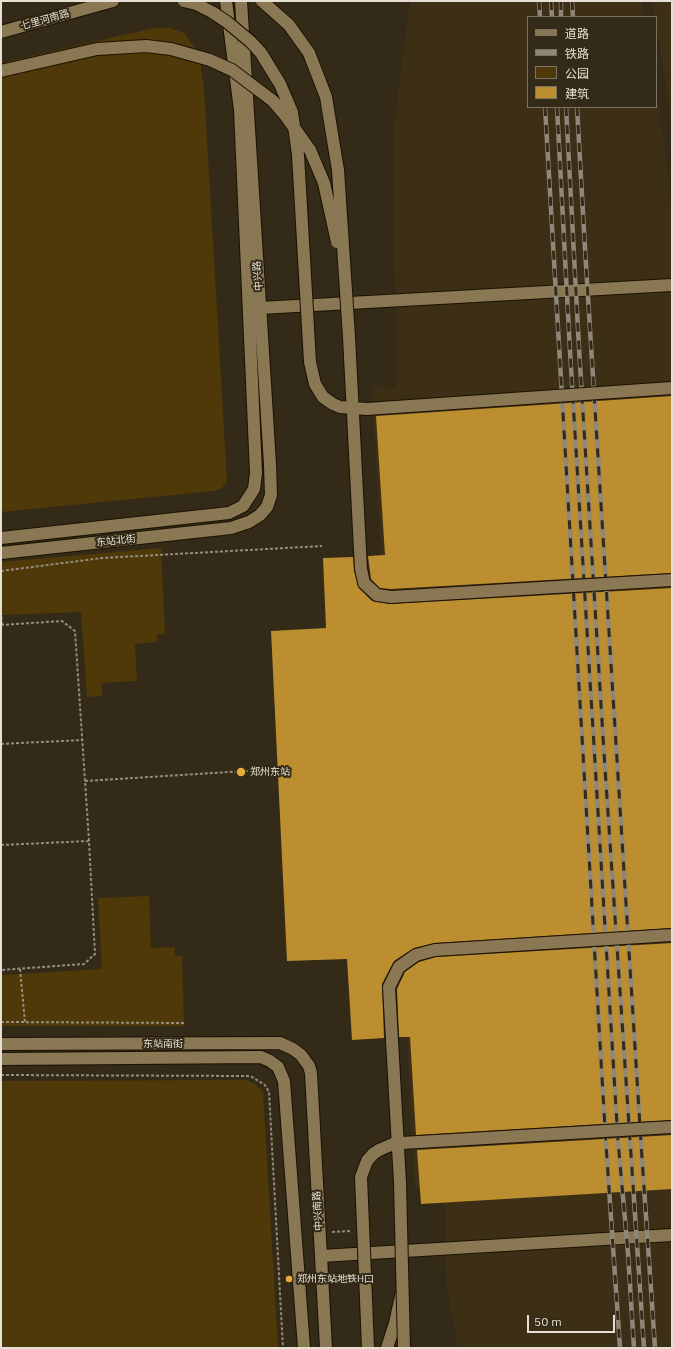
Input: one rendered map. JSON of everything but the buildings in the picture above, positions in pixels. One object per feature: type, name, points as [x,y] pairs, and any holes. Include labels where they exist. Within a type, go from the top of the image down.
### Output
[{"type":"street","name":"七里河南路","points":[[1,32],[113,1]]},
{"type":"street","points":[[184,1],[196,4],[212,12],[227,22],[251,42],[280,84],[292,112],[298,155],[310,362],[315,384],[322,397],[340,407],[367,409],[672,388]]},
{"type":"street","name":"中兴路","points":[[226,1],[240,110],[256,473],[254,489],[249,499],[243,506],[229,513]]},
{"type":"street","name":"中兴路","points":[[231,528],[249,522],[260,516],[267,507],[271,495],[241,1]]},
{"type":"street","points":[[262,1],[289,25],[309,53],[326,97],[338,170],[361,569],[364,583],[377,595],[391,597],[672,580]]},
{"type":"street","points":[[1,71],[97,49],[146,46],[171,49],[210,60],[232,70],[273,101],[310,150],[324,184],[345,272]]},
{"type":"street","points":[[260,308],[672,285]]},
{"type":"street","name":"东站北街","points":[[1,538],[229,513]]},
{"type":"street","name":"东站北街","points":[[1,553],[231,528]]},
{"type":"street","points":[[404,1348],[400,1184],[389,988],[399,967],[416,956],[435,950],[672,935]]},
{"type":"street","name":"东站南街","points":[[1,1044],[280,1043],[293,1049],[301,1055],[309,1066],[311,1073]]},
{"type":"street","name":"东站南街","points":[[1,1059],[260,1057],[270,1061],[278,1067],[284,1081],[304,1348]]},
{"type":"street","name":"中兴南路","points":[[311,1073],[326,1348]]},
{"type":"street","points":[[368,1348],[361,1177],[367,1161],[373,1154],[393,1144],[402,1143],[672,1127]]},
{"type":"street","points":[[321,1256],[672,1234]]},
{"type":"street","points":[[387,1348],[395,1323],[403,1287]]},
{"type":"path","points":[[1,571],[102,558],[322,546]]},
{"type":"path","points":[[1,612],[2,625],[62,621],[75,631],[95,954],[84,964],[1,970]]},
{"type":"path","points":[[1,744],[82,740]]},
{"type":"path","points":[[85,781],[278,769]]},
{"type":"path","points":[[1,845],[89,841]]},
{"type":"path","points":[[20,969],[25,1022]]},
{"type":"path","points":[[1,1022],[186,1023]]},
{"type":"path","points":[[1,1076],[248,1076],[264,1085],[269,1092],[283,1348]]},
{"type":"shaded area","name":"郑州东站","points":[[410,1],[642,1],[644,16],[527,16],[527,108],[657,108],[657,98],[669,176],[672,224],[672,1348],[458,1348],[447,1289],[444,1185],[415,1188],[372,386],[396,387],[393,133]]},
{"type":"shaded area","points":[[652,1],[672,1],[672,144],[669,105],[657,30],[657,16],[655,16]]},
{"type":"green space","points":[[154,28],[170,28],[184,33],[199,54],[204,89],[227,481],[222,488],[214,491],[1,512],[1,63]]},
{"type":"green space","points":[[161,548],[165,634],[157,635],[157,642],[135,644],[137,681],[102,683],[102,696],[87,697],[81,612],[1,615],[1,562]]},
{"type":"green space","points":[[149,896],[151,948],[175,947],[175,956],[182,956],[184,1026],[1,1026],[1,975],[102,969],[98,898]]},
{"type":"green space","points":[[246,1080],[255,1084],[263,1091],[278,1348],[1,1348],[1,1081]]},
{"type":"railway","points":[[539,1],[540,16]]},
{"type":"railway","points":[[551,1],[552,16]]},
{"type":"railway","points":[[561,1],[561,16]]},
{"type":"railway","points":[[572,1],[573,16]]},
{"type":"railway","points":[[545,108],[606,1145],[620,1348]]},
{"type":"railway","points":[[557,108],[570,351],[618,1141],[628,1253],[634,1348]]},
{"type":"railway","points":[[566,108],[604,753],[644,1348]]},
{"type":"railway","points":[[577,108],[655,1348]]},
{"type":"place","name":"郑州东站","points":[[241,772]]},
{"type":"place","name":"郑州东站地铁H口","points":[[289,1279]]}]
